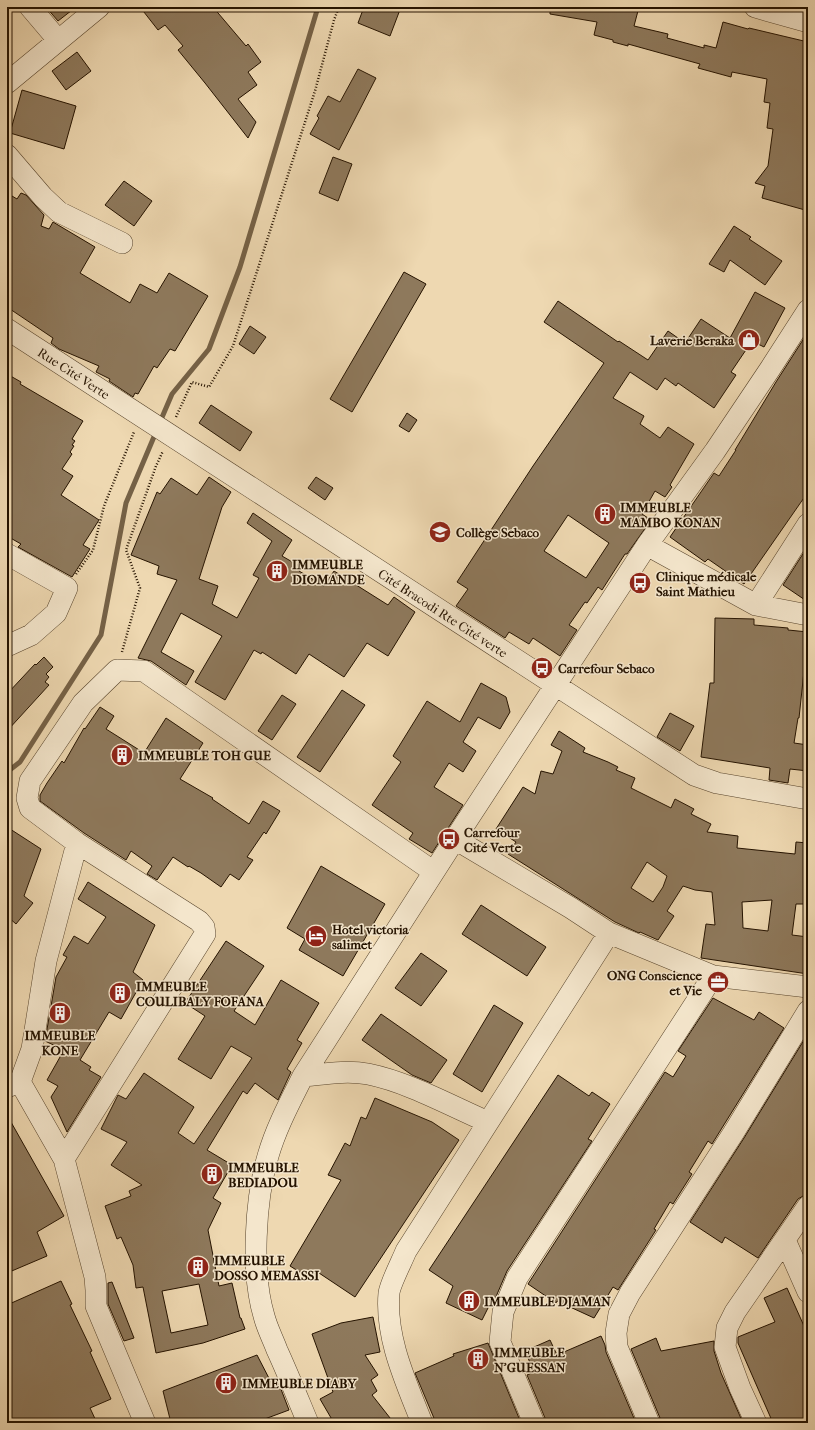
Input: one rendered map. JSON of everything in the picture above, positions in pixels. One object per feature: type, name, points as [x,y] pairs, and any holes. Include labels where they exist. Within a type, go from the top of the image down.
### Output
[{"type":"street","points":[[30,7],[58,40]]},
{"type":"street","points":[[7,84],[98,7]]},
{"type":"street","points":[[755,7],[808,22]]},
{"type":"street","points":[[7,155],[43,197],[59,212],[122,243]]},
{"type":"street","points":[[308,1423],[264,1316],[258,1290],[256,1244],[262,1186],[268,1157],[279,1126],[303,1076],[455,839],[648,545],[715,451],[770,370],[808,310]]},
{"type":"street","name":"Rue Cité Verte","points":[[7,330],[170,436]]},
{"type":"street","name":"Cité Bracodi Rte Cité verte","points":[[170,436],[694,775],[717,783],[808,799]]},
{"type":"street","points":[[756,605],[808,524]]},
{"type":"street","points":[[648,545],[756,605],[808,615]]},
{"type":"street","points":[[7,554],[67,588],[56,613],[31,635],[7,646]]},
{"type":"street","points":[[64,1159],[205,934],[204,927],[200,921],[77,843],[30,808],[27,798],[30,781],[83,703],[117,670],[144,671],[434,872]]},
{"type":"street","points":[[455,839],[571,908],[609,933],[713,976],[808,987]]},
{"type":"street","points":[[77,843],[46,961],[32,1049],[13,1085],[64,1159],[95,1277],[96,1306],[145,1423]]},
{"type":"street","points":[[422,1423],[398,1358],[390,1329],[389,1292],[406,1251],[609,933]]},
{"type":"street","points":[[534,1423],[500,1342],[503,1312],[517,1278],[713,976]]},
{"type":"street","points":[[649,1423],[616,1347],[616,1332],[619,1314],[630,1294],[734,1132],[808,1012]]},
{"type":"street","points":[[303,1076],[339,1073],[367,1074],[404,1085],[488,1122]]},
{"type":"street","points":[[756,1423],[740,1388],[725,1347],[727,1328],[735,1312],[808,1206]]},
{"type":"street","points":[[785,1240],[808,1292]]},
{"type":"path","points":[[117,670],[140,588],[126,550],[156,466],[170,436],[176,416],[192,382],[209,387],[233,346],[314,91],[339,7]]},
{"type":"path","points":[[67,588],[93,550],[104,506],[141,416]]},
{"type":"building","points":[[46,7],[76,7],[58,21]]},
{"type":"building","points":[[140,7],[213,7],[246,46],[248,44],[261,62],[248,72],[257,85],[238,99],[256,122],[248,138],[178,50],[183,46],[165,25],[158,30]]},
{"type":"building","points":[[364,7],[401,7],[390,36],[358,23]]},
{"type":"building","points":[[550,7],[639,7],[634,26],[668,34],[667,38],[704,48],[704,45],[716,48],[723,22],[808,42],[808,199],[805,210],[762,198],[765,186],[755,183],[768,166],[773,129],[767,128],[770,103],[764,102],[767,79],[732,72],[731,77],[698,68],[700,64],[628,44],[628,46],[613,42],[613,40],[594,35],[597,22],[550,14]]},
{"type":"building","points":[[77,52],[91,71],[66,90],[52,71]]},
{"type":"building","points":[[358,69],[376,78],[339,150],[310,134],[319,118],[317,116],[328,96],[340,102]]},
{"type":"building","points":[[22,90],[76,106],[64,149],[10,133]]},
{"type":"building","points":[[333,157],[352,164],[338,201],[319,193]]},
{"type":"building","points":[[124,181],[152,201],[134,226],[105,205]]},
{"type":"building","points":[[7,193],[17,199],[21,193],[26,195],[44,215],[41,226],[49,229],[53,222],[95,247],[80,273],[130,303],[140,284],[157,293],[169,273],[208,296],[175,351],[170,349],[157,368],[154,366],[138,394],[135,393],[133,397],[109,381],[110,379],[96,372],[99,366],[59,349],[51,343],[53,338],[7,307]]},
{"type":"building","points":[[734,226],[751,237],[749,239],[782,261],[765,285],[730,260],[724,272],[709,264]]},
{"type":"building","points":[[404,272],[426,284],[352,412],[330,399]]},
{"type":"building","points":[[755,292],[785,308],[764,347],[752,341],[731,372],[736,375],[714,408],[678,383],[676,386],[665,378],[657,390],[630,372],[613,398],[644,416],[640,424],[660,438],[668,427],[694,444],[670,485],[672,487],[665,497],[655,491],[642,514],[651,520],[627,554],[625,554],[602,590],[598,587],[587,603],[585,602],[569,625],[577,630],[560,656],[533,638],[529,644],[509,632],[505,638],[456,606],[468,589],[457,582],[533,466],[604,363],[544,322],[558,301],[618,342],[619,341],[648,360],[668,331],[685,343],[701,319],[730,338]],"holes":[[[568,515],[609,543],[586,578],[544,551]]]},
{"type":"building","points":[[250,326],[266,337],[254,354],[239,344]]},
{"type":"building","points":[[808,332],[808,492],[744,584],[708,559],[705,562],[670,537],[714,473],[719,476]]},
{"type":"building","points":[[7,374],[21,382],[20,384],[83,421],[72,439],[75,441],[70,452],[72,454],[62,469],[73,476],[61,495],[99,520],[83,545],[90,549],[72,577],[18,547],[21,544],[7,536]]},
{"type":"building","points":[[211,405],[252,432],[240,451],[199,423]]},
{"type":"building","points":[[407,413],[417,420],[409,432],[399,426]]},
{"type":"building","points":[[209,477],[231,492],[222,507],[199,579],[218,586],[212,604],[237,618],[259,578],[253,575],[272,541],[247,523],[253,513],[292,540],[282,556],[301,567],[299,571],[324,586],[334,571],[388,605],[394,597],[415,612],[388,656],[367,643],[344,677],[309,654],[296,674],[262,652],[261,654],[254,650],[225,700],[195,682],[222,636],[181,613],[161,652],[194,671],[186,685],[151,661],[138,658],[177,580],[157,574],[159,566],[131,555],[157,492],[160,494],[171,478],[197,495]]},
{"type":"building","points":[[316,477],[333,488],[325,500],[308,488]]},
{"type":"building","points":[[808,546],[808,602],[783,585]]},
{"type":"building","points":[[715,618],[754,619],[754,625],[788,628],[788,630],[808,632],[808,672],[804,671],[799,718],[794,743],[808,745],[808,771],[790,769],[788,783],[769,780],[770,768],[701,757],[710,683],[714,683]]},
{"type":"building","points":[[44,657],[53,667],[46,674],[49,677],[45,682],[49,685],[7,731],[7,694],[35,664],[36,665]]},
{"type":"building","points":[[481,683],[506,697],[510,712],[500,729],[478,717],[463,742],[476,751],[463,772],[449,763],[434,787],[463,805],[432,853],[409,839],[413,833],[372,805],[401,762],[393,756],[427,701],[460,722]]},
{"type":"building","points":[[342,690],[365,705],[320,772],[297,757]]},
{"type":"building","points":[[282,695],[296,704],[272,740],[258,731]]},
{"type":"building","points":[[100,707],[114,716],[106,729],[144,753],[166,718],[203,743],[180,779],[213,798],[212,799],[249,824],[263,801],[280,811],[266,834],[264,832],[247,857],[253,860],[239,880],[230,874],[221,887],[201,873],[189,866],[188,867],[173,857],[157,880],[147,874],[152,866],[131,851],[126,860],[84,833],[40,801],[40,795],[47,783],[62,761],[64,763],[84,728],[85,729]]},
{"type":"building","points":[[670,713],[694,726],[680,751],[657,737]]},
{"type":"building","points":[[559,731],[585,748],[583,752],[618,767],[616,770],[635,778],[631,788],[671,808],[675,799],[694,809],[691,814],[711,824],[707,832],[738,836],[737,848],[795,854],[796,842],[808,843],[808,904],[796,904],[792,935],[808,937],[808,974],[701,958],[706,924],[715,925],[712,892],[695,890],[683,886],[667,911],[674,916],[658,940],[615,922],[508,854],[516,842],[496,829],[523,787],[535,794],[541,771],[553,774],[562,751],[551,745]],"holes":[[[647,862],[667,876],[663,887],[653,902],[631,888]],[[772,900],[768,931],[743,928],[742,902]]]},
{"type":"building","points":[[7,827],[41,849],[24,896],[33,903],[16,924],[7,916]]},
{"type":"building","points":[[321,866],[385,904],[343,976],[299,950],[305,939],[287,928]]},
{"type":"building","points":[[88,882],[155,925],[133,972],[143,980],[121,1019],[109,1012],[80,1060],[91,1067],[89,1070],[101,1077],[67,1132],[51,1097],[58,1086],[47,1080],[64,1050],[45,1041],[56,977],[67,957],[63,955],[74,936],[88,944],[106,917],[78,899]]},
{"type":"building","points":[[481,905],[546,947],[527,976],[462,934]]},
{"type":"building","points":[[226,941],[264,966],[234,1011],[255,1025],[281,980],[319,1003],[297,1040],[302,1043],[287,1069],[291,1072],[278,1100],[255,1083],[247,1094],[243,1091],[207,1150],[232,1165],[213,1198],[221,1203],[208,1230],[219,1286],[232,1283],[240,1318],[245,1329],[203,1343],[156,1353],[143,1287],[136,1288],[133,1265],[121,1237],[117,1239],[105,1206],[131,1196],[129,1191],[142,1185],[111,1165],[127,1142],[101,1129],[118,1095],[126,1099],[144,1073],[194,1107],[178,1133],[194,1144],[252,1058],[231,1046],[211,1079],[178,1059],[205,1016],[185,1003]],"holes":[[[199,1284],[208,1325],[171,1333],[162,1291]]]},
{"type":"building","points":[[421,953],[447,971],[421,1006],[395,988]]},
{"type":"building","points":[[713,998],[754,1020],[759,1012],[784,1028],[712,1144],[708,1141],[689,1172],[692,1174],[673,1204],[670,1202],[654,1229],[656,1230],[618,1290],[613,1287],[594,1318],[557,1301],[556,1303],[528,1284],[665,1072],[673,1077],[686,1056],[678,1051]]},
{"type":"building","points":[[494,1005],[523,1023],[482,1092],[453,1074]]},
{"type":"building","points":[[381,1014],[447,1060],[431,1083],[412,1075],[362,1040]]},
{"type":"building","points":[[804,1040],[808,1043],[808,1193],[798,1199],[758,1258],[725,1237],[722,1243],[690,1222]]},
{"type":"building","points":[[558,1075],[589,1096],[592,1092],[610,1104],[588,1139],[592,1141],[507,1271],[495,1299],[493,1298],[482,1320],[446,1303],[453,1286],[429,1270]]},
{"type":"building","points":[[375,1098],[432,1122],[459,1140],[355,1297],[316,1271],[311,1279],[290,1266],[341,1180],[328,1175],[345,1143],[350,1146],[361,1117],[366,1119]]},
{"type":"building","points":[[7,1115],[64,1216],[37,1232],[47,1256],[7,1273]]},
{"type":"building","points":[[61,1281],[72,1304],[70,1305],[92,1351],[90,1352],[111,1399],[90,1408],[97,1423],[7,1423],[7,1305]]},
{"type":"building","points":[[112,1282],[134,1338],[124,1341],[108,1304],[108,1283]]},
{"type":"building","points":[[787,1288],[808,1335],[808,1423],[773,1423],[738,1343],[738,1337],[775,1322],[764,1298]]},
{"type":"building","points":[[373,1317],[380,1352],[365,1355],[378,1375],[371,1380],[377,1391],[372,1395],[394,1423],[334,1423],[320,1399],[333,1392],[312,1334],[341,1323]]},
{"type":"building","points":[[601,1336],[606,1352],[636,1423],[546,1423],[527,1375],[534,1372],[525,1351],[550,1340],[557,1355]]},
{"type":"building","points":[[656,1338],[661,1351],[714,1341],[714,1351],[721,1373],[743,1423],[661,1423],[631,1349]]},
{"type":"building","points":[[488,1343],[521,1423],[436,1423],[415,1373],[454,1356],[453,1354]]},
{"type":"building","points":[[257,1355],[273,1386],[279,1384],[289,1410],[254,1423],[171,1423],[163,1391]]},
{"type":"waterway","points":[[160,422],[172,394],[209,349],[240,267],[318,7]]},
{"type":"waterway","points":[[7,772],[20,762],[101,635],[126,503],[156,432]]},
{"type":"place","name":"Laverie Beraka","points":[[749,340]]},
{"type":"place","name":"IMMEUBLE MAMBO KONAN","points":[[605,514]]},
{"type":"place","name":"Collège Sebaco","points":[[440,532]]},
{"type":"place","name":"IMMEUBLE DIOMANDE","points":[[277,571]]},
{"type":"place","name":"Clinique médicale Saint Mathieu","points":[[640,583]]},
{"type":"place","name":"Carrefour Sebaco","points":[[542,668]]},
{"type":"place","name":"IMMEUBLE TOH GUE","points":[[122,755]]},
{"type":"place","name":"Carrefour Cité Verte","points":[[449,839]]},
{"type":"place","name":"Hotel victoria salimet","points":[[316,936]]},
{"type":"place","name":"ONG Conscience et Vie","points":[[718,982]]},
{"type":"place","name":"IMMEUBLE COULIBALY FOFANA","points":[[120,993]]},
{"type":"place","name":"IMMEUBLE KONE","points":[[60,1013]]},
{"type":"place","name":"IMMEUBLE BEDIADOU","points":[[212,1174]]},
{"type":"place","name":"IMMEUBLE DOSSO MEMASSI","points":[[198,1267]]},
{"type":"place","name":"IMMEUBLE DJAMAN","points":[[469,1301]]},
{"type":"place","name":"IMMEUBLE N'GUESSAN","points":[[478,1359]]},
{"type":"place","name":"IMMEUBLE DIABY","points":[[226,1383]]}]
